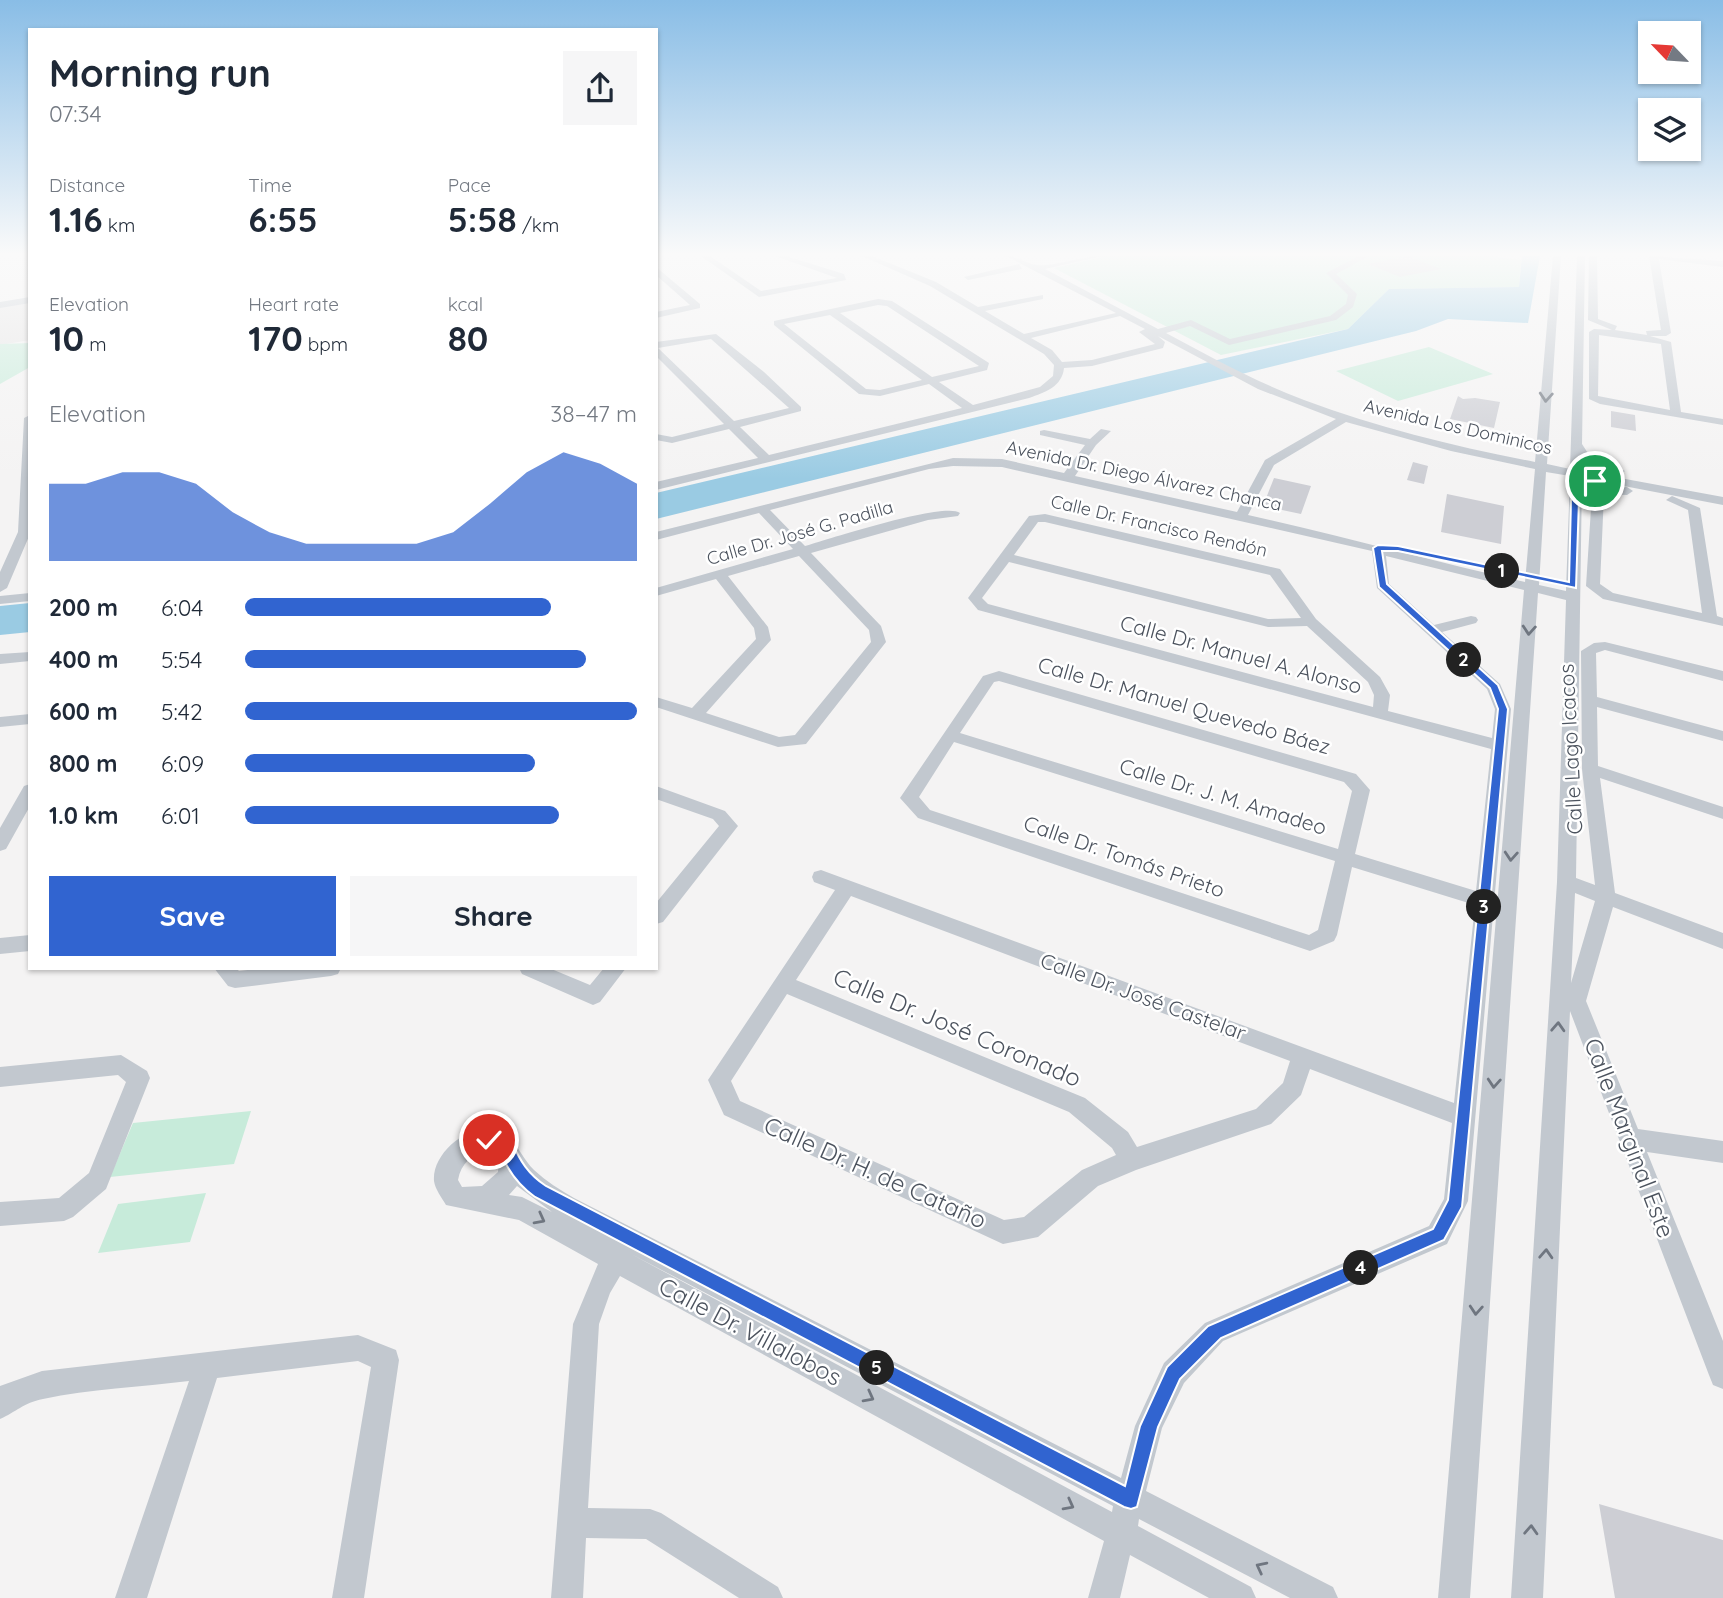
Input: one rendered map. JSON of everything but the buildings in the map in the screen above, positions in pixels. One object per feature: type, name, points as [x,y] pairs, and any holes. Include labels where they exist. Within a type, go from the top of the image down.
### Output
[{"type":"street","points":[[786,331],[863,392],[880,393],[983,368],[985,365],[932,331]]},
{"type":"street","points":[[859,331],[971,409]]},
{"type":"street","points":[[658,486],[1044,389],[1058,377],[1059,365],[1048,352],[1011,331]]},
{"type":"street","points":[[1022,337],[1051,331]]},
{"type":"street","points":[[1059,365],[1092,363],[1160,346],[1160,342],[1141,331]]},
{"type":"street","name":"Avenida Los Dominicos","points":[[1164,331],[1265,383],[1345,418],[1406,437],[1723,492]]},
{"type":"street","points":[[1206,331],[1229,342],[1279,331]]},
{"type":"street","points":[[1454,1598],[1552,331]]},
{"type":"street","points":[[1527,1598],[1580,590],[1575,500],[1579,331]]},
{"type":"street","points":[[1632,331],[1654,334],[1666,331]]},
{"type":"street","points":[[1676,414],[1666,342],[1636,335],[1594,332],[1593,397],[1600,401],[1676,414],[1723,422]]},
{"type":"street","points":[[658,345],[713,336],[760,374],[797,409],[672,440],[658,438]]},
{"type":"street","points":[[658,353],[765,459]]},
{"type":"street","name":"Avenida Los Dominicos","points":[[1265,383],[1391,426],[1499,454]]},
{"type":"street","points":[[1241,517],[1269,463],[1345,418]]},
{"type":"street","points":[[1068,477],[1105,431]]},
{"type":"street","points":[[1044,433],[1093,443]]},
{"type":"street","points":[[1499,454],[1527,449],[1544,435]]},
{"type":"street","points":[[1577,445],[1587,460],[1636,476]]},
{"type":"street","points":[[1499,454],[1525,470],[1539,488]]},
{"type":"street","points":[[0,588],[24,532],[28,456]]},
{"type":"street","name":"Avenida Dr. Diego Álvarez Chanca","points":[[658,535],[953,462],[1002,463],[1378,548],[1398,556],[1580,590],[1716,621]]},
{"type":"street","name":"Avenida Los Dominicos","points":[[1576,468],[1723,501]]},
{"type":"street","points":[[1575,500],[1583,485],[1595,481],[1647,486]]},
{"type":"street","points":[[1580,590],[1598,493],[1604,489],[1616,489],[1682,502],[1694,508],[1716,621]]},
{"type":"street","points":[[658,703],[778,742],[800,740],[879,642],[876,629],[762,509]]},
{"type":"street","name":"Calle Dr. José G. Padilla","points":[[658,591],[927,516],[954,513]]},
{"type":"street","name":"Calle Dr. Francisco Rendón","points":[[975,598],[1034,519],[1045,518],[1275,572],[1311,622],[1375,680],[1382,695],[1380,713]]},
{"type":"street","points":[[1104,1598],[1149,1426],[1174,1373],[1214,1332],[1438,1235],[1456,1201],[1503,709],[1494,687],[1382,585],[1378,548]]},
{"type":"street","points":[[1006,557],[1268,623],[1311,622]]},
{"type":"street","points":[[696,714],[764,640],[761,626],[719,574]]},
{"type":"street","points":[[0,600],[28,597]]},
{"type":"street","name":"Calle Dr. Manuel A. Alonso","points":[[975,598],[983,607],[1500,746]]},
{"type":"street","points":[[1430,630],[1471,620]]},
{"type":"street","name":"Calle Lago Icacos","points":[[1606,897],[1590,769],[1588,652],[1599,646],[1723,676]]},
{"type":"street","points":[[0,659],[28,656]]},
{"type":"street","name":"Calle Dr. Manuel Quevedo Báez","points":[[949,735],[988,679],[999,676],[1350,778],[1360,790],[1345,859]]},
{"type":"street","points":[[1590,700],[1723,736]]},
{"type":"street","points":[[0,722],[28,719]]},
{"type":"street","name":"Calle Dr. Tomás Prieto","points":[[949,735],[909,797],[924,814],[1310,943],[1327,934],[1345,859]]},
{"type":"street","name":"Calle Dr. J. M. Amadeo","points":[[949,735],[1485,901]]},
{"type":"street","points":[[1590,769],[1723,813]]},
{"type":"street","points":[[658,793],[719,815],[729,826],[658,915]]},
{"type":"street","points":[[0,844],[28,794]]},
{"type":"street","name":"Calle Dr. José Castelar","points":[[821,877],[1465,1117]]},
{"type":"street","points":[[1566,882],[1723,941]]},
{"type":"street","name":"Calle Dr. H. de Cataño","points":[[847,887],[719,1080],[732,1108],[1003,1232],[1029,1228],[1090,1178],[1132,1160],[1263,1117],[1293,1088],[1302,1057]]},
{"type":"street","name":"Calle Marginal Este","points":[[1606,897],[1576,1001],[1723,1375]]},
{"type":"street","points":[[0,946],[28,943]]},
{"type":"street","points":[[226,970],[235,979],[314,970]]},
{"type":"street","points":[[534,970],[593,996],[614,970]]},
{"type":"street","name":"Calle Dr. José Coronado","points":[[782,983],[1077,1105],[1120,1139],[1132,1160]]},
{"type":"street","points":[[0,1076],[121,1065],[139,1078],[98,1181],[64,1209],[0,1214]]},
{"type":"street","points":[[1629,1139],[1723,1152]]},
{"type":"street","points":[[489,1140],[506,1147],[513,1164],[511,1174],[497,1192],[475,1201],[455,1197],[446,1182],[451,1161],[468,1145],[489,1140]]},
{"type":"street","name":"Calle Dr. Villalobos","points":[[513,1164],[527,1182],[621,1249],[1122,1534],[1240,1598]]},
{"type":"street","name":"Calle Dr. Villalobos","points":[[475,1201],[523,1209],[621,1249],[1131,1500],[1322,1598]]},
{"type":"street","points":[[567,1598],[586,1324],[599,1287],[621,1249]]},
{"type":"street","points":[[0,1405],[6,1397],[42,1385],[358,1348],[386,1360],[348,1598]]},
{"type":"street","points":[[131,1598],[208,1367]]},
{"type":"street","points":[[571,1523],[650,1524],[767,1598]]},
{"type":"shaded area","points":[[0,331],[28,331],[28,340],[0,345]]},
{"type":"green space","points":[[1174,331],[1340,331],[1221,355]]},
{"type":"green space","points":[[28,343],[28,368],[0,384],[0,344]]},
{"type":"green space","points":[[1429,347],[1493,374],[1398,401],[1336,371]]},
{"type":"green space","points":[[251,1111],[234,1164],[110,1177],[133,1123]]},
{"type":"green space","points":[[206,1193],[190,1242],[98,1253],[118,1204]]},
{"type":"water","points":[[1341,331],[1417,331],[658,519],[658,493]]},
{"type":"water","points":[[28,603],[28,632],[0,635],[0,606]]},
{"type":"route","points":[[489,1140],[506,1147],[513,1164],[527,1182],[540,1192],[1131,1500],[1149,1426],[1174,1373],[1214,1332],[1438,1235],[1456,1201],[1503,709],[1494,687],[1382,585],[1378,548],[1398,548],[1573,586],[1575,500],[1583,485],[1595,481]]}]
